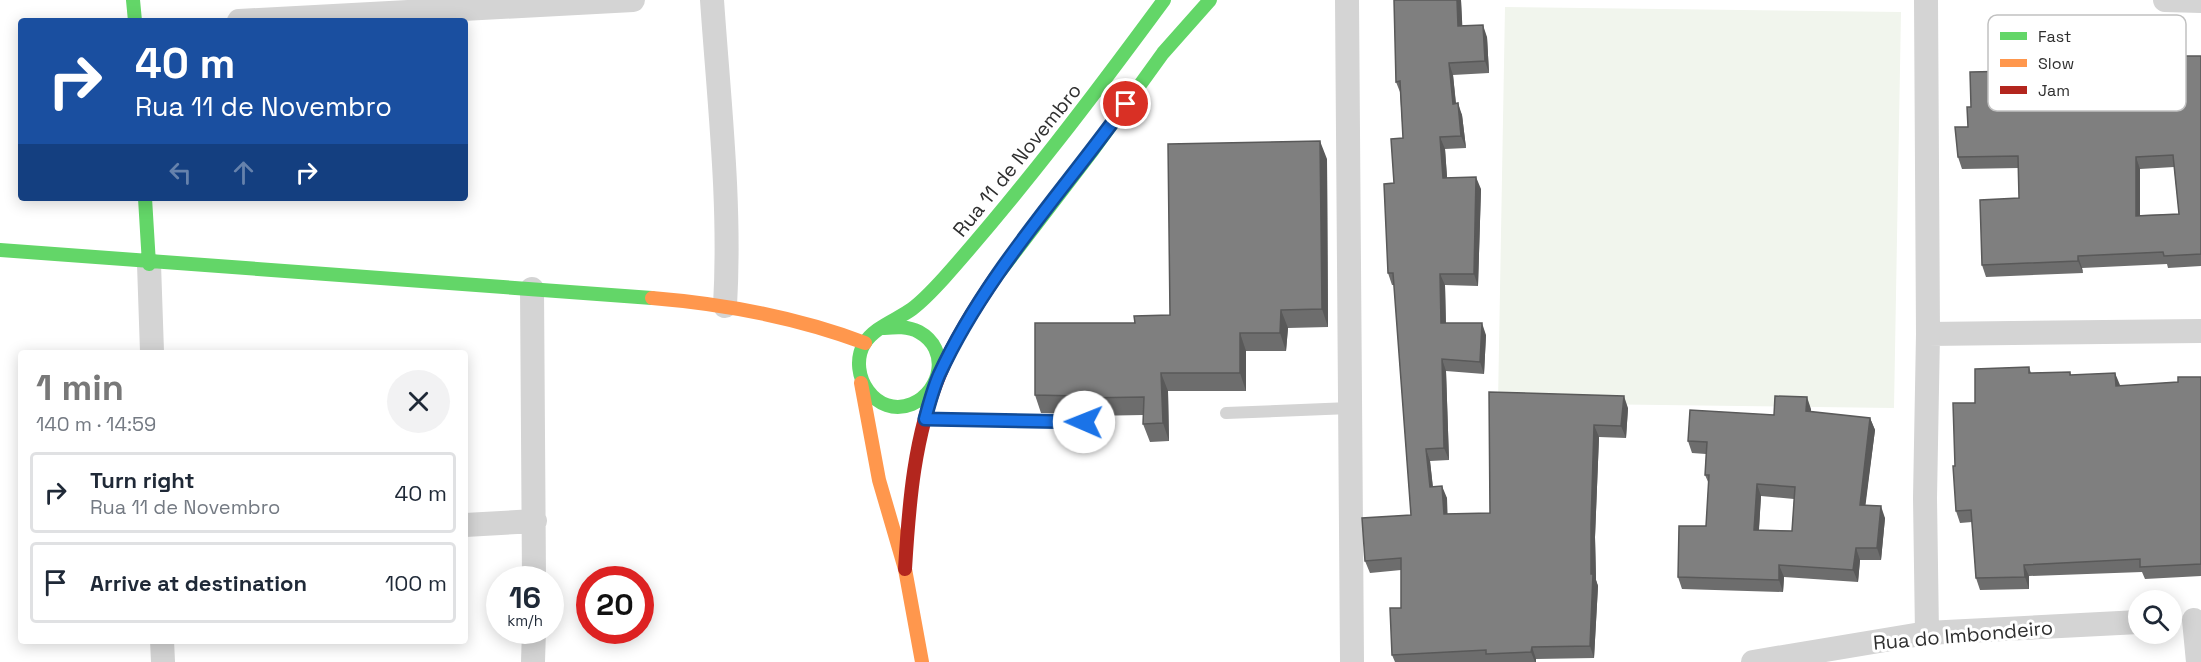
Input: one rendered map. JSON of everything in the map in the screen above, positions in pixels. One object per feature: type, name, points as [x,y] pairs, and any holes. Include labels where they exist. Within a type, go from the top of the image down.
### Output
[{"type":"main road","points":[[133,0],[135,18]]},
{"type":"main road","name":"Rua 11 de Novembro","points":[[865,343],[873,334],[916,307],[987,231],[1086,105],[1164,0]]},
{"type":"main road","points":[[861,383],[869,395],[881,403],[894,407],[922,400],[932,390],[970,315],[1010,257],[1136,89],[1179,34],[1210,0]]},
{"type":"main road","points":[[145,201],[148,264]]},
{"type":"main road","points":[[0,250],[148,264],[384,278],[725,306],[835,330],[865,343],[859,356],[858,370],[879,480],[905,569],[922,662]]},
{"type":"main road","points":[[884,328],[896,325],[921,332],[931,341],[940,364],[913,466],[905,569]]},
{"type":"street","points":[[272,18],[418,5],[633,0]]},
{"type":"street","points":[[712,0],[725,172],[728,259],[725,306]]},
{"type":"street","points":[[1347,0],[1352,662]]},
{"type":"street","points":[[1926,0],[1927,633]]},
{"type":"street","points":[[2165,0],[2201,1]]},
{"type":"street","points":[[148,264],[152,350]]},
{"type":"street","points":[[532,289],[534,566]]},
{"type":"street","points":[[1928,334],[2201,331]]},
{"type":"street","points":[[468,525],[535,520]]},
{"type":"street","points":[[2189,620],[2198,662]]},
{"type":"street","name":"Rua do Imbondeiro","points":[[1753,662],[1815,656],[1927,633],[2128,623]]},
{"type":"street","points":[[162,644],[163,662]]},
{"type":"street","points":[[533,662],[534,644]]},
{"type":"lane","points":[[1226,413],[1350,408]]},
{"type":"lane","points":[[925,419],[1084,422]]},
{"type":"shaded area","points":[[1505,7],[1901,12],[1894,408],[1498,403]]},
{"type":"building","points":[[1394,0],[1457,0],[1458,26],[1483,25],[1485,61],[1449,63],[1453,104],[1458,103],[1461,136],[1440,137],[1443,178],[1476,177],[1474,274],[1440,274],[1441,323],[1482,323],[1480,362],[1442,359],[1444,448],[1426,449],[1430,487],[1442,486],[1444,514],[1490,513],[1489,392],[1624,396],[1621,426],[1594,425],[1590,646],[1532,647],[1531,652],[1486,654],[1486,650],[1392,655],[1390,608],[1401,608],[1401,558],[1365,561],[1362,518],[1411,515],[1393,273],[1388,273],[1384,184],[1394,183],[1391,139],[1403,138],[1400,81],[1396,82]]},
{"type":"building","points":[[2186,56],[2201,56],[2201,254],[2164,256],[2163,252],[2078,256],[2078,261],[1982,265],[1980,200],[2019,198],[2018,156],[1958,157],[1955,127],[1968,127],[1967,107],[1971,107],[1970,72],[1988,72],[1988,111],[2186,111]],"holes":[[[2173,155],[2179,214],[2136,216],[2136,157]]]},
{"type":"building","points":[[1320,141],[1322,309],[1281,310],[1280,333],[1240,333],[1240,373],[1161,373],[1163,423],[1143,424],[1144,397],[1082,398],[1035,395],[1035,323],[1135,323],[1134,316],[1170,315],[1168,144]]},
{"type":"building","points":[[2029,367],[2029,373],[2070,372],[2070,375],[2115,373],[2116,386],[2178,382],[2178,377],[2201,377],[2201,564],[2140,567],[2140,559],[2024,565],[2025,577],[1976,578],[1971,510],[1956,511],[1953,403],[1975,403],[1975,369]]},
{"type":"building","points":[[1775,396],[1807,397],[1806,411],[1870,418],[1860,505],[1881,506],[1877,548],[1856,548],[1853,570],[1779,565],[1779,580],[1678,577],[1679,526],[1706,526],[1709,475],[1705,475],[1707,442],[1688,441],[1690,410],[1774,415]],"holes":[[[1757,484],[1795,487],[1792,531],[1754,530]]]},
{"type":"traffic: fast","points":[[133,0],[135,18]]},
{"type":"traffic: fast","points":[[884,328],[902,327],[915,330],[929,339],[935,349],[938,359],[936,380],[930,390],[912,404],[899,407],[887,405],[877,400],[868,391],[859,368],[864,344],[880,328],[916,306],[944,278],[1057,141],[1164,0]]},
{"type":"traffic: fast","points":[[995,278],[1093,150],[1163,53],[1210,0]]},
{"type":"traffic: fast","points":[[145,201],[149,264]]},
{"type":"traffic: fast","points":[[0,250],[652,298]]},
{"type":"traffic: slow","points":[[652,298],[760,313],[813,326],[865,343]]},
{"type":"traffic: slow","points":[[861,383],[879,480],[905,569],[922,662]]},
{"type":"traffic: jam","points":[[905,569],[914,470],[931,397],[952,349],[995,278]]},
{"type":"route","points":[[1084,422],[925,419],[938,377],[970,315],[1010,257],[1126,104]]}]
